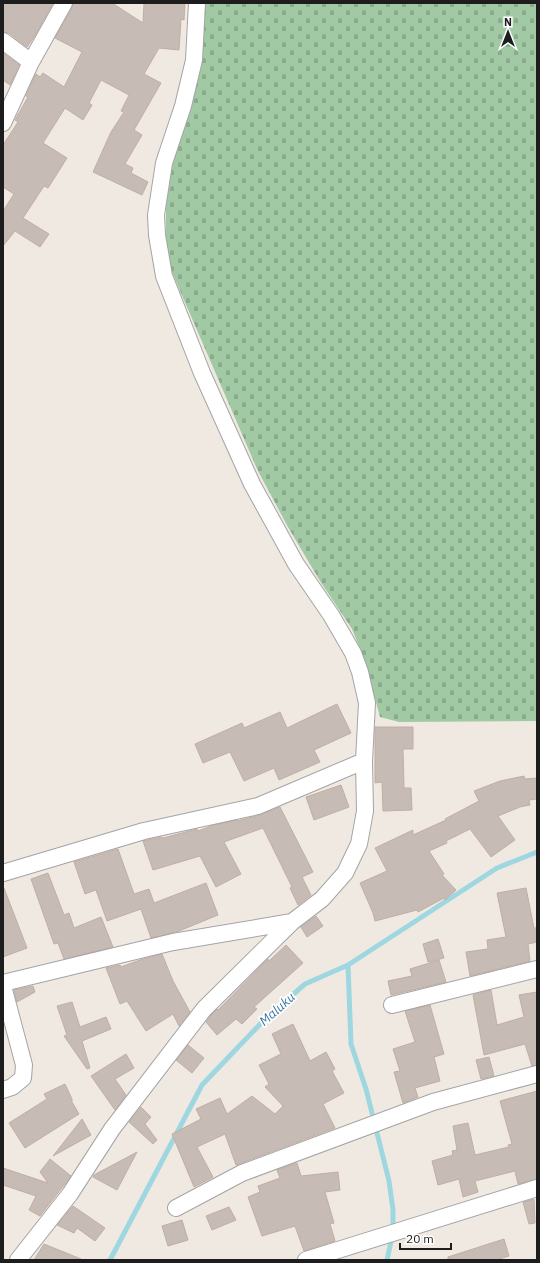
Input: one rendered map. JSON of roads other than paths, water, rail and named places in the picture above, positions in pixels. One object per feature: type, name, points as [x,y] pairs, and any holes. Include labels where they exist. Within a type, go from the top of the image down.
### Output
[{"type":"street","points":[[3,123],[31,62],[64,3]]},
{"type":"street","points":[[18,1260],[70,1194],[112,1129],[204,1010],[292,922],[322,899],[345,873],[359,844],[365,811],[364,761],[367,703],[360,672],[353,653],[332,615],[296,564],[252,484],[202,373],[164,276],[157,235],[156,215],[164,163],[184,99],[194,60],[197,3]]},
{"type":"street","points":[[3,42],[31,62]]},
{"type":"street","points":[[3,873],[144,831],[258,806],[364,761]]},
{"type":"street","points":[[3,983],[173,942],[292,922]]},
{"type":"street","points":[[392,1005],[537,969]]},
{"type":"street","points":[[3,986],[24,1065],[23,1078],[12,1087],[3,1090]]},
{"type":"street","points":[[176,1208],[242,1172],[433,1102],[537,1074]]},
{"type":"street","points":[[306,1260],[537,1188]]},
{"type":"waterway","name":"Maluku","points":[[110,1260],[202,1085],[266,1018],[305,984],[348,965],[497,868],[537,852]]},
{"type":"waterway","points":[[348,965],[351,1044],[366,1089],[389,1181],[393,1210],[393,1232],[387,1260]]}]
